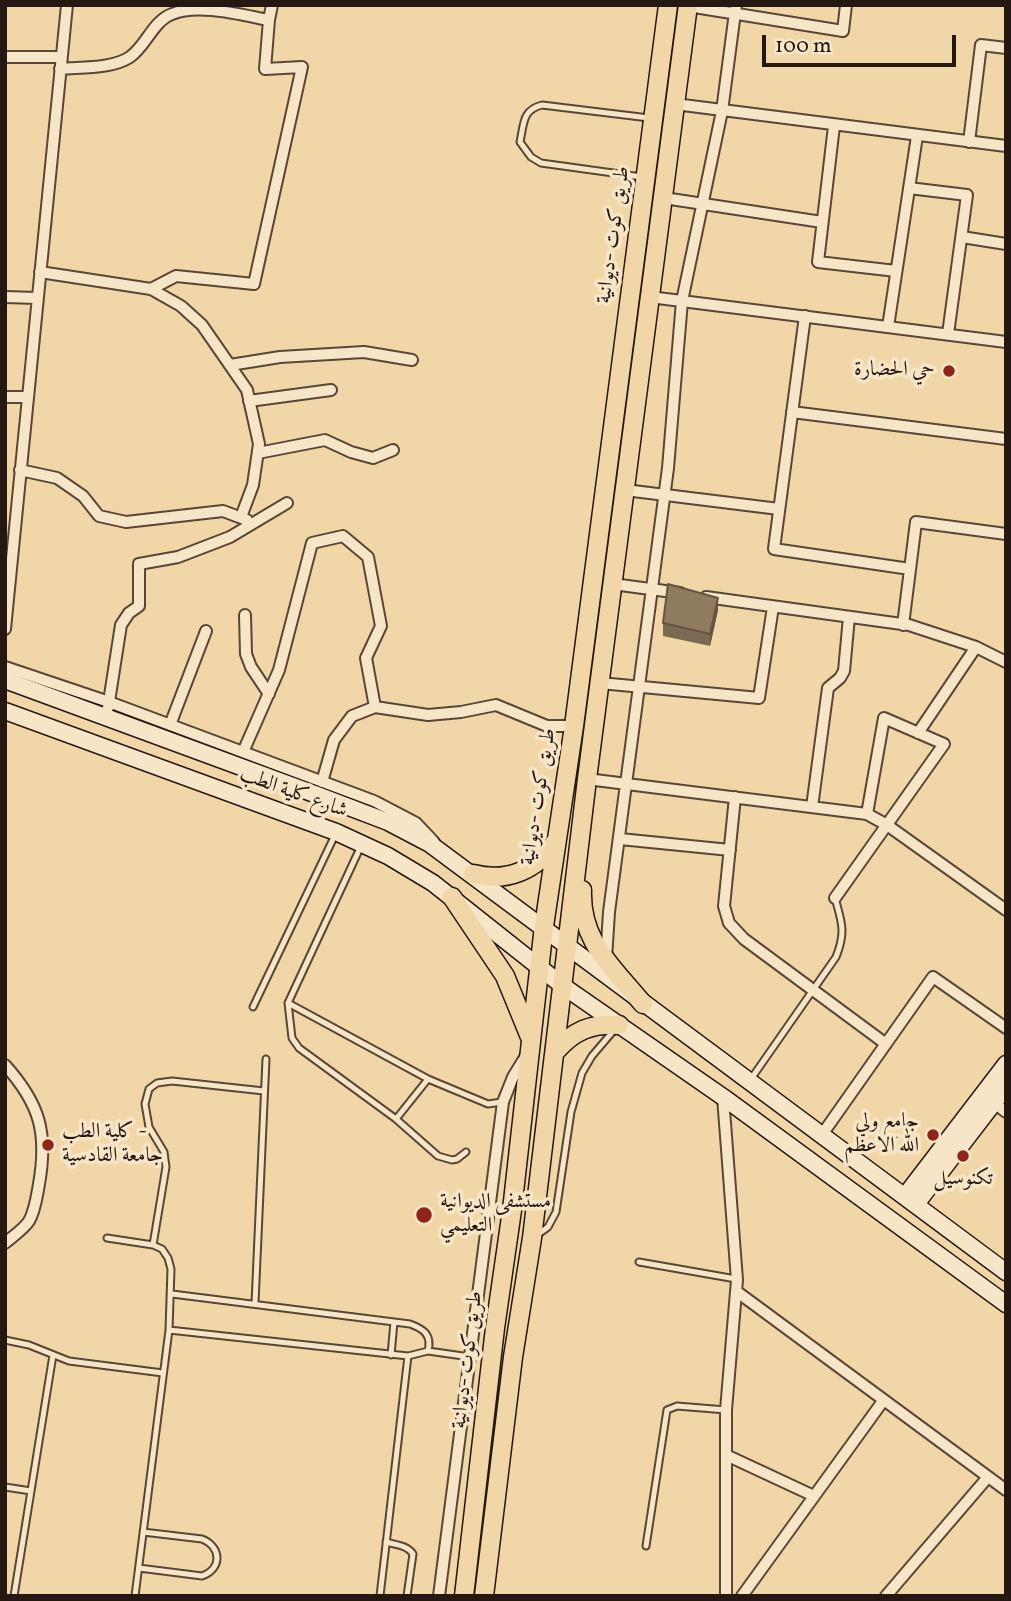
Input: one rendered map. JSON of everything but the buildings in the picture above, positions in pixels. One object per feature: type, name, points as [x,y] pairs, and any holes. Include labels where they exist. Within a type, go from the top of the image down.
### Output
[{"type":"main road","name":"طريق كوت -ديوانية","points":[[464,1596],[544,926],[574,726],[668,5]]},
{"type":"main road","name":"طريق كوت -ديوانية","points":[[484,1596],[688,6]]},
{"type":"main road","name":"شارع كلية الطب","points":[[5,680],[108,710],[188,748],[388,822],[430,844],[544,926],[643,1004],[1006,1272]]},
{"type":"main road","name":"شارع كلية الطب","points":[[5,711],[336,832],[411,869],[452,897],[563,986],[723,1097],[1006,1304]]},
{"type":"main road","points":[[180,775],[188,748]]},
{"type":"main road","points":[[473,874],[505,877],[526,870],[543,858],[556,841]]},
{"type":"main road","points":[[576,864],[588,931],[594,944],[643,1004]]},
{"type":"main road","points":[[452,897],[505,976],[530,1045]]},
{"type":"main road","points":[[555,1052],[576,1032],[590,1026],[619,1025]]},
{"type":"main road","points":[[911,1200],[1006,1063]]},
{"type":"main road","points":[[911,1200],[1000,1108],[1006,1087]]},
{"type":"main road","points":[[828,1173],[843,1153]]},
{"type":"main road","points":[[958,1269],[973,1249]]},
{"type":"street","points":[[5,629],[66,5]]},
{"type":"street","points":[[151,289],[176,276],[254,284],[302,67],[265,69],[272,5]]},
{"type":"street","points":[[688,6],[736,9],[842,31],[846,5]]},
{"type":"street","points":[[606,961],[609,912],[665,494],[682,301],[722,111],[736,9]]},
{"type":"street","points":[[60,69],[111,64],[130,57],[160,21],[177,12],[220,11],[269,20]]},
{"type":"street","points":[[969,142],[981,45],[1006,48]]},
{"type":"street","points":[[5,57],[61,57]]},
{"type":"street","points":[[675,104],[1006,146]]},
{"type":"street","points":[[834,126],[818,262],[896,271]]},
{"type":"street","points":[[888,327],[916,136]]},
{"type":"street","points":[[909,188],[967,195],[948,334]]},
{"type":"street","points":[[664,198],[822,222]]},
{"type":"street","points":[[962,237],[1006,244]]},
{"type":"street","points":[[40,272],[151,289],[181,306],[202,325],[247,390],[259,444],[253,485],[241,517]]},
{"type":"street","points":[[5,297],[37,298]]},
{"type":"street","points":[[650,297],[1006,342]]},
{"type":"street","points":[[806,316],[774,549],[910,569]]},
{"type":"street","points":[[230,365],[280,357],[364,352],[412,360]]},
{"type":"street","points":[[249,401],[331,390]]},
{"type":"street","points":[[5,397],[27,397]]},
{"type":"street","points":[[792,412],[1006,439]]},
{"type":"street","points":[[258,453],[325,439],[351,452],[373,457],[393,450]]},
{"type":"street","points":[[20,470],[57,478],[83,496],[99,516],[126,522],[223,511],[255,522]]},
{"type":"street","points":[[625,490],[779,509]]},
{"type":"street","points":[[108,710],[121,625],[129,613],[139,606],[139,564],[178,556],[230,537],[287,503]]},
{"type":"street","points":[[903,625],[916,522],[1006,534]]},
{"type":"street","points":[[243,752],[279,670],[312,543],[343,536],[368,557],[381,626],[366,658],[375,707]]},
{"type":"street","points":[[613,584],[903,625],[976,647],[1005,659]]},
{"type":"street","points":[[600,682],[759,698],[773,607]]},
{"type":"street","points":[[245,615],[246,654],[251,667],[269,694]]},
{"type":"street","points":[[812,807],[828,688],[844,671],[849,617]]},
{"type":"street","points":[[170,725],[206,631]]},
{"type":"street","points":[[918,733],[976,647]]},
{"type":"street","points":[[5,667],[108,710],[170,725],[374,801],[416,823],[451,858]]},
{"type":"street","points":[[322,782],[334,740],[352,716],[375,707],[428,715],[496,705],[547,726],[574,726]]},
{"type":"street","points":[[835,898],[944,744],[884,718],[867,814]]},
{"type":"street","points":[[587,779],[867,814],[887,825],[1006,910]]},
{"type":"street","points":[[735,797],[723,906],[729,923],[744,939],[886,1044]]},
{"type":"street","points":[[620,839],[730,850]]},
{"type":"street","points":[[821,1136],[933,977],[1006,1028]]},
{"type":"street","points":[[439,1596],[503,1102],[530,1045]]},
{"type":"street","points":[[5,1065],[19,1080],[41,1124],[43,1160],[29,1221],[5,1243]]},
{"type":"street","points":[[723,1097],[737,1285],[726,1410],[726,1592],[740,1596],[883,1401]]},
{"type":"street","points":[[737,1285],[883,1401],[1006,1490]]},
{"type":"street","points":[[726,1455],[814,1496]]},
{"type":"street","points":[[886,1596],[988,1477]]},
{"type":"lane","points":[[645,177],[541,163],[531,157],[520,142],[527,112],[542,105],[653,118]]},
{"type":"lane","points":[[253,1007],[336,832]]},
{"type":"lane","points":[[362,843],[288,1003],[292,1038],[299,1048],[396,1119],[438,1156],[452,1160],[466,1152]]},
{"type":"lane","points":[[749,1082],[836,957],[844,927],[835,898]]},
{"type":"lane","points":[[288,1003],[428,1079],[481,1102],[503,1102]]},
{"type":"lane","points":[[532,1238],[548,1227],[556,1212],[571,1112],[582,1073],[598,1048],[619,1025]]},
{"type":"lane","points":[[255,1303],[266,1059]]},
{"type":"lane","points":[[396,1119],[428,1079]]},
{"type":"lane","points":[[153,1245],[166,1167],[164,1152],[149,1126],[145,1104],[149,1088],[157,1083],[172,1081],[264,1091]]},
{"type":"lane","points":[[107,1238],[153,1245],[162,1249],[172,1269],[169,1330],[135,1596]]},
{"type":"lane","points":[[639,1262],[737,1285]]},
{"type":"lane","points":[[172,1294],[255,1303],[422,1328],[428,1335],[428,1351]]},
{"type":"lane","points":[[391,1355],[394,1322]]},
{"type":"lane","points":[[169,1330],[391,1355],[408,1356],[428,1351],[470,1357]]},
{"type":"lane","points":[[5,1340],[29,1345],[69,1361],[163,1373]]},
{"type":"lane","points":[[15,1596],[53,1355]]},
{"type":"lane","points":[[380,1596],[408,1356]]},
{"type":"lane","points":[[646,1546],[667,1410],[677,1406],[726,1410]]},
{"type":"lane","points":[[5,1487],[31,1491]]},
{"type":"lane","points":[[138,1569],[202,1576],[215,1568],[217,1555],[216,1548],[202,1539],[143,1532]]},
{"type":"lane","points":[[386,1542],[404,1546],[413,1554],[407,1596]]},
{"type":"place","name":"حي الحضارة","points":[[949,371]]},
{"type":"place","name":"جامع ولي الله الاعظم","points":[[933,1135]]},
{"type":"place","name":"كلية الطب - جامعة القادسية","points":[[48,1145]]},
{"type":"place","name":"تكنوسيل","points":[[963,1156]]},
{"type":"place","name":"مستشفى الديوانية التعليمي","points":[[424,1215]]}]
